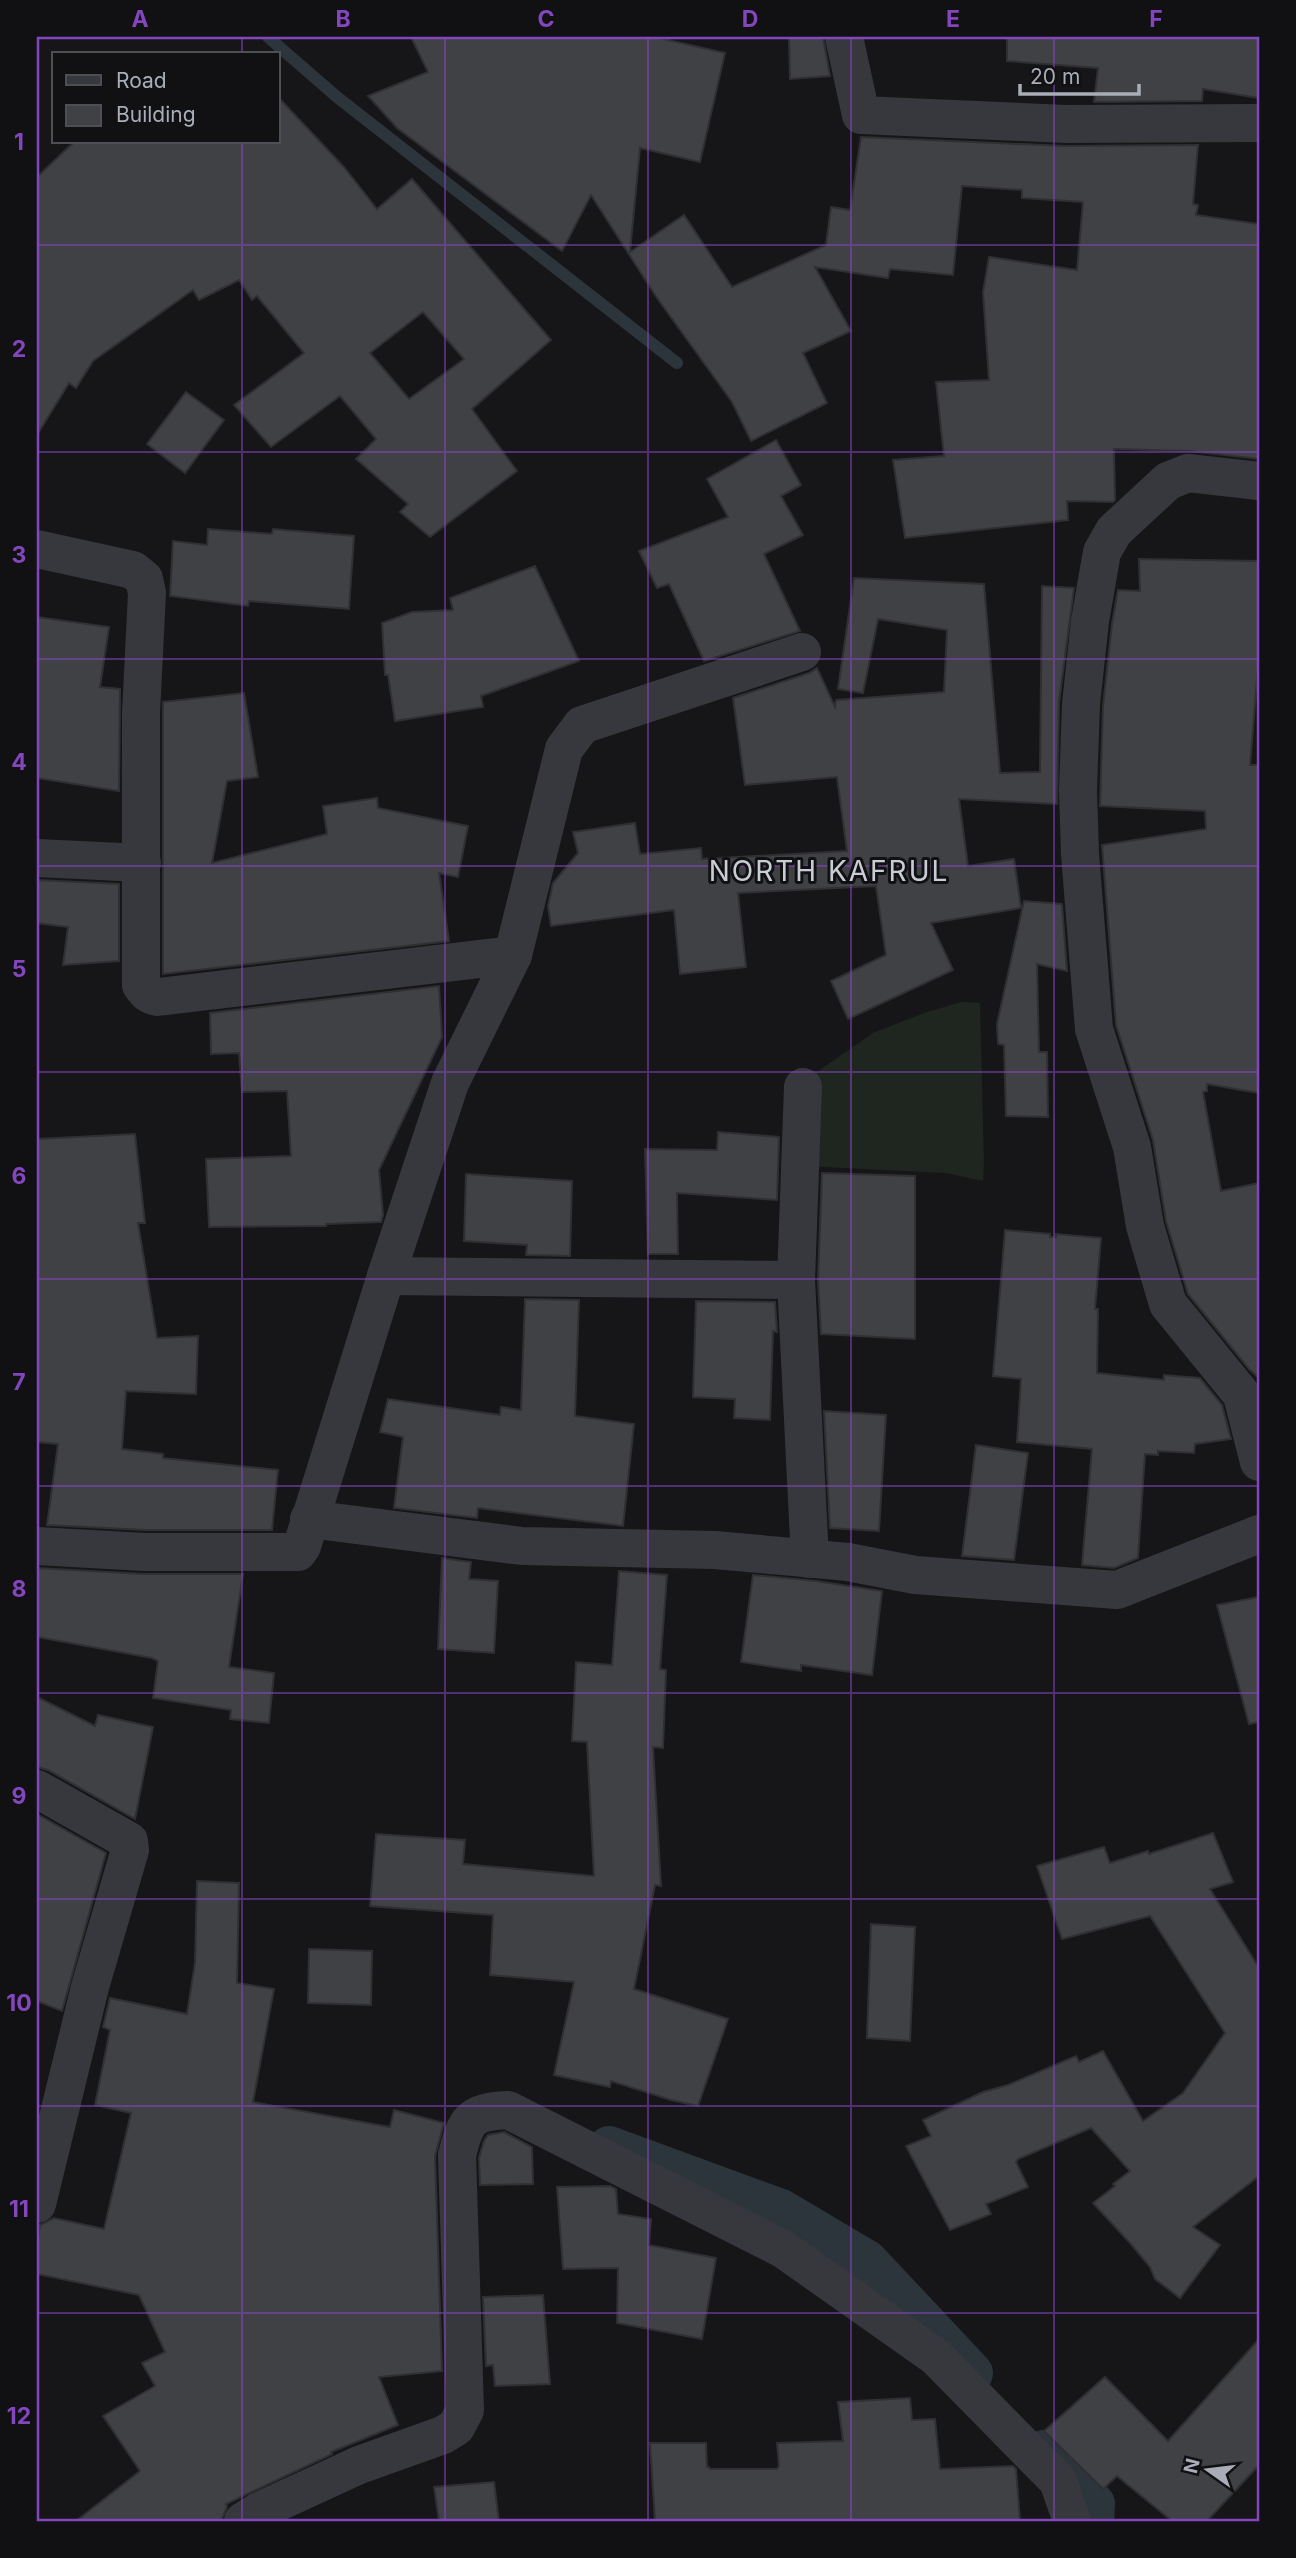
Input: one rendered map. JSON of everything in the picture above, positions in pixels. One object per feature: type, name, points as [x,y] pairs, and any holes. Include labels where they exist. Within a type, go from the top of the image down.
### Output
[{"type":"street","points":[[844,37],[861,115],[1066,124],[1259,123]]},
{"type":"street","points":[[1259,481],[1188,473],[1168,481],[1114,531],[1102,552],[1090,621],[1081,704],[1077,790],[1094,1029],[1132,1147],[1145,1226],[1168,1304],[1242,1395],[1259,1462]]},
{"type":"street","points":[[37,549],[133,570],[144,579],[147,593],[142,713],[141,985],[151,996],[513,955]]},
{"type":"street","points":[[37,1546],[144,1552],[298,1552],[450,1083],[513,955],[564,749],[582,725],[802,652]]},
{"type":"street","points":[[37,858],[142,863]]},
{"type":"street","points":[[803,1087],[796,1280],[810,1559]]},
{"type":"street","points":[[386,1276],[796,1280]]},
{"type":"street","points":[[309,1519],[522,1546],[715,1550],[848,1562],[915,1575],[1116,1590],[1259,1534]]},
{"type":"street","points":[[37,1789],[115,1831],[129,1841],[130,1850],[89,1987],[37,2204]]},
{"type":"street","points":[[243,2521],[359,2465],[443,2435],[456,2427],[465,2410],[457,2155],[464,2130],[471,2118],[485,2111],[508,2110],[783,2249],[936,2357],[1058,2481],[1072,2521]]},
{"type":"shaded area","points":[[961,1002],[980,1003],[983,1181],[946,1173],[804,1166],[814,1074],[873,1033]]},
{"type":"building","points":[[411,37],[655,37],[725,53],[700,162],[640,148],[630,252],[684,215],[732,287],[826,245],[831,207],[850,210],[861,137],[1065,146],[1198,145],[1193,204],[1198,205],[1196,215],[1259,224],[1259,459],[1190,451],[1114,449],[1113,502],[1067,501],[1068,520],[905,538],[893,460],[944,456],[936,382],[989,380],[983,292],[989,257],[1077,270],[1083,202],[1022,198],[1022,190],[962,186],[953,275],[890,269],[888,278],[815,267],[851,331],[803,353],[827,403],[751,441],[732,402],[657,298],[591,195],[562,251],[397,128],[368,96],[428,72]]},
{"type":"building","points":[[789,37],[823,37],[830,76],[790,79]]},
{"type":"building","points":[[1007,37],[1259,37],[1259,98],[1203,89],[1202,101],[1094,102],[1098,68],[1007,61]]},
{"type":"building","points":[[280,99],[343,166],[377,209],[412,179],[551,340],[472,409],[517,471],[430,537],[400,512],[408,504],[356,459],[376,439],[340,396],[271,447],[234,405],[304,353],[257,296],[252,300],[239,280],[199,300],[193,290],[93,361],[76,388],[69,383],[37,435],[37,177],[72,144],[280,144]],"holes":[[[423,312],[464,359],[409,399],[370,353]]]},
{"type":"building","points":[[186,392],[224,420],[185,473],[147,444]]},
{"type":"building","points":[[776,440],[801,485],[781,496],[803,535],[764,554],[800,631],[704,661],[669,584],[657,588],[639,551],[728,517],[707,479]]},
{"type":"building","points":[[208,529],[272,534],[273,529],[354,536],[349,609],[249,601],[248,606],[170,596],[173,541],[207,545]]},
{"type":"building","points":[[1139,559],[1259,561],[1259,654],[1250,765],[1259,765],[1259,1093],[1207,1084],[1207,1091],[1203,1092],[1221,1191],[1259,1183],[1259,1378],[1188,1294],[1166,1221],[1153,1140],[1116,1025],[1102,845],[1206,829],[1205,811],[1100,806],[1103,706],[1112,624],[1118,590],[1140,591]]},
{"type":"building","points":[[535,566],[579,661],[481,696],[483,707],[395,721],[388,675],[385,675],[382,623],[412,612],[453,610],[450,598]]},
{"type":"building","points":[[854,578],[984,584],[1000,773],[1040,772],[1042,586],[1074,588],[1059,702],[1057,804],[959,799],[968,866],[1014,859],[1021,908],[931,923],[953,970],[848,1019],[831,981],[886,955],[876,886],[738,893],[746,967],[680,974],[674,910],[551,926],[548,906],[553,883],[578,853],[573,832],[635,823],[640,854],[701,848],[702,859],[847,851],[837,777],[745,785],[733,698],[817,668],[835,707],[836,700],[944,692],[947,630],[878,619],[863,693],[838,689]]},
{"type":"building","points":[[37,617],[109,627],[100,687],[120,689],[119,791],[37,778]]},
{"type":"building","points":[[244,693],[258,777],[227,781],[212,863],[327,834],[323,806],[377,798],[378,808],[468,826],[458,877],[439,873],[449,941],[163,974],[163,702]]},
{"type":"building","points":[[37,880],[119,884],[119,961],[63,965],[68,927],[37,923]]},
{"type":"building","points":[[1024,901],[1062,904],[1067,971],[1037,964],[1039,1052],[1047,1052],[1048,1117],[1006,1116],[1004,1045],[998,1044],[997,1024]]},
{"type":"building","points":[[439,986],[442,1037],[379,1170],[383,1215],[381,1222],[326,1226],[209,1227],[206,1159],[291,1156],[287,1091],[242,1092],[239,1053],[211,1054],[210,1013]]},
{"type":"building","points":[[718,1132],[779,1137],[777,1200],[677,1193],[678,1254],[648,1254],[645,1149],[717,1150]]},
{"type":"building","points":[[135,1134],[145,1223],[138,1223],[157,1338],[198,1336],[196,1394],[126,1391],[122,1449],[163,1454],[163,1458],[278,1470],[272,1530],[145,1530],[47,1525],[58,1444],[37,1442],[37,1139]]},
{"type":"building","points":[[822,1173],[915,1176],[915,1339],[821,1334],[818,1280]]},
{"type":"building","points":[[466,1174],[572,1181],[570,1256],[526,1255],[527,1245],[464,1241]]},
{"type":"building","points":[[1005,1230],[1050,1234],[1050,1237],[1056,1237],[1056,1234],[1101,1238],[1095,1309],[1098,1309],[1097,1373],[1164,1380],[1164,1375],[1200,1378],[1222,1405],[1231,1439],[1195,1444],[1194,1453],[1158,1451],[1158,1455],[1145,1454],[1138,1558],[1114,1568],[1082,1565],[1092,1449],[1017,1442],[1021,1379],[993,1376]]},
{"type":"building","points":[[525,1299],[579,1300],[575,1416],[634,1424],[623,1526],[478,1508],[477,1518],[394,1508],[403,1437],[380,1432],[388,1399],[500,1415],[501,1407],[521,1410]]},
{"type":"building","points":[[696,1301],[775,1302],[777,1332],[773,1331],[770,1420],[734,1418],[735,1399],[693,1397]]},
{"type":"building","points":[[824,1411],[886,1415],[879,1531],[830,1528]]},
{"type":"building","points":[[976,1445],[1028,1453],[1014,1560],[962,1556]]},
{"type":"building","points":[[442,1558],[471,1562],[469,1579],[498,1581],[494,1653],[438,1649]]},
{"type":"building","points":[[37,1568],[144,1574],[243,1574],[229,1667],[274,1673],[269,1723],[230,1719],[231,1710],[153,1698],[158,1661],[152,1658],[37,1637]]},
{"type":"building","points":[[619,1571],[667,1575],[660,1669],[666,1670],[663,1748],[653,1747],[661,1886],[655,1885],[634,1989],[728,2019],[698,2106],[611,2081],[610,2087],[554,2075],[574,1982],[490,1975],[493,1915],[370,1906],[376,1834],[465,1840],[463,1864],[594,1876],[587,1742],[572,1741],[576,1662],[612,1665]]},
{"type":"building","points":[[753,1575],[882,1591],[872,1675],[801,1665],[801,1671],[741,1662]]},
{"type":"building","points":[[1259,1597],[1259,1722],[1249,1724],[1217,1605]]},
{"type":"building","points":[[37,1697],[95,1726],[98,1715],[153,1727],[135,1819],[48,1770],[37,1767]]},
{"type":"building","points":[[37,1814],[106,1853],[62,2011],[37,2001]]},
{"type":"building","points":[[1213,1833],[1233,1882],[1210,1889],[1259,1968],[1259,2176],[1193,2227],[1220,2245],[1180,2298],[1155,2279],[1150,2267],[1093,2203],[1130,2171],[1091,2128],[1018,2159],[1016,2162],[1028,2187],[986,2204],[991,2214],[950,2230],[906,2146],[931,2136],[923,2120],[983,2092],[1008,2085],[1076,2056],[1079,2062],[1103,2051],[1143,2121],[1183,2093],[1225,2033],[1150,1916],[1062,1939],[1037,1866],[1104,1847],[1110,1863],[1148,1851],[1149,1854]]},
{"type":"building","points":[[197,1881],[239,1883],[237,1983],[274,1989],[253,2102],[390,2127],[394,2110],[444,2123],[435,2156],[442,2371],[379,2377],[398,2425],[331,2452],[332,2454],[226,2504],[221,2521],[76,2521],[140,2471],[103,2416],[155,2386],[142,2363],[165,2352],[139,2295],[37,2274],[40,2225],[54,2218],[104,2229],[131,2113],[95,2105],[110,2030],[103,2027],[110,1998],[187,2014],[195,1963]]},
{"type":"building","points":[[871,1924],[915,1927],[910,2041],[867,2038]]},
{"type":"building","points":[[309,1949],[372,1951],[371,2005],[308,2003]]},
{"type":"building","points":[[504,2132],[532,2147],[533,2184],[480,2185],[479,2158],[484,2141],[488,2135]]},
{"type":"building","points":[[610,2186],[616,2189],[618,2214],[651,2219],[649,2245],[716,2258],[702,2339],[617,2323],[618,2268],[563,2269],[557,2187]]},
{"type":"building","points":[[543,2295],[550,2384],[495,2386],[493,2365],[486,2366],[483,2297]]},
{"type":"building","points":[[1259,2339],[1259,2465],[1207,2521],[1172,2521],[1117,2476],[1103,2489],[1044,2431],[1105,2377],[1168,2441]]},
{"type":"building","points":[[910,2398],[912,2420],[935,2419],[940,2469],[1013,2466],[1016,2469],[1020,2521],[655,2521],[650,2443],[706,2443],[707,2467],[710,2469],[777,2469],[777,2443],[843,2441],[838,2402]]},
{"type":"building","points":[[494,2482],[499,2521],[439,2521],[434,2487]]},
{"type":"waterway","points":[[268,37],[337,97],[677,363]]},
{"type":"waterway","points":[[609,2147],[781,2210],[867,2261],[972,2373]]},
{"type":"waterway","points":[[1044,2451],[1094,2504],[1093,2521]]},
{"type":"district","name":"NORTH KAFRUL","points":[[829,871]]}]
